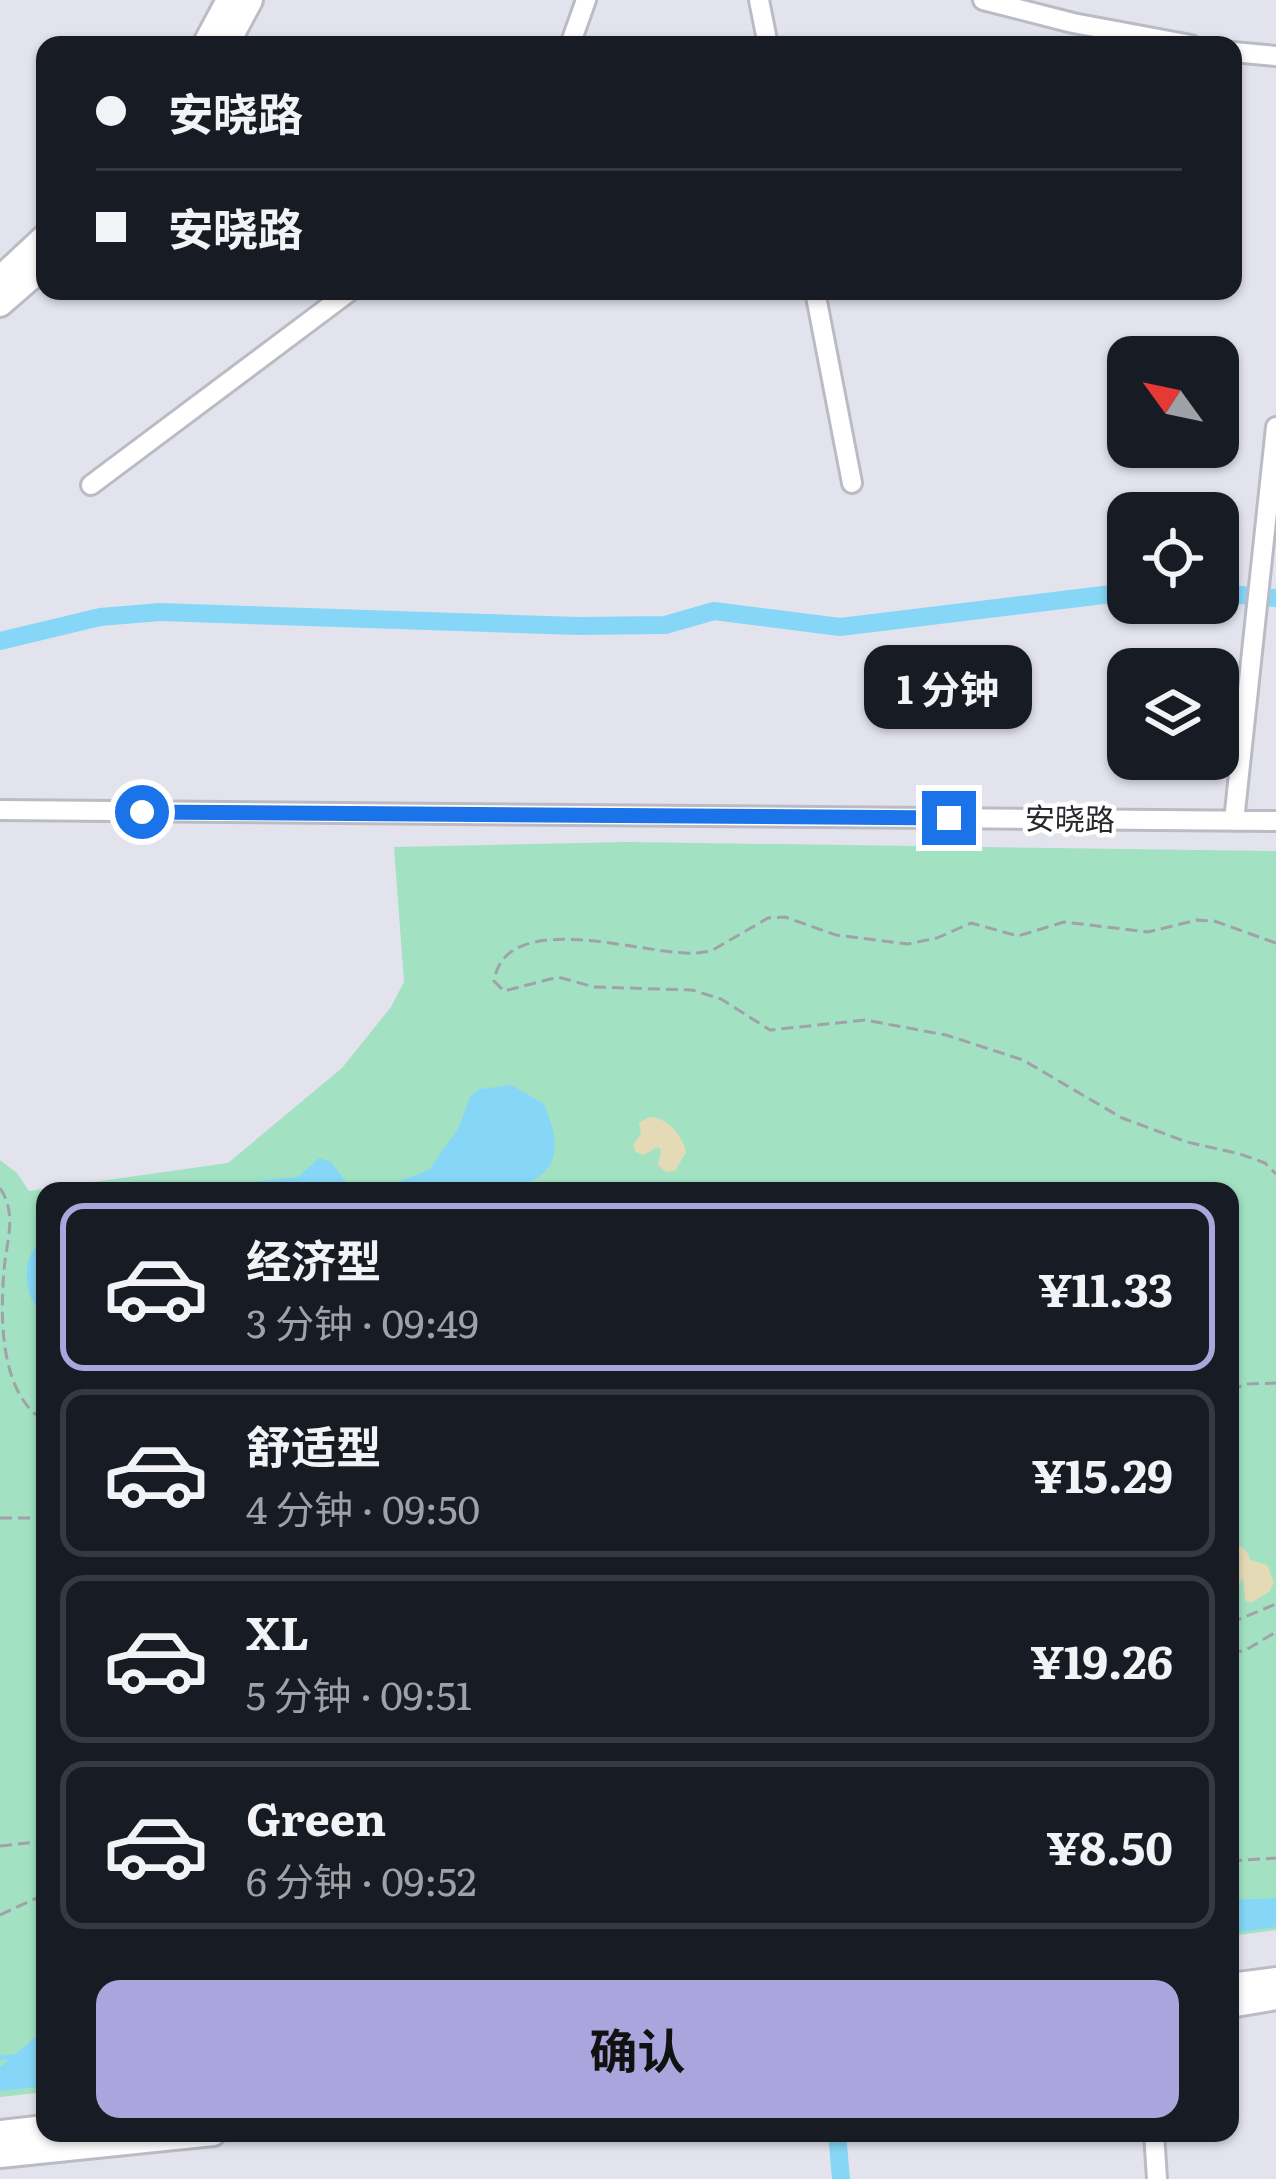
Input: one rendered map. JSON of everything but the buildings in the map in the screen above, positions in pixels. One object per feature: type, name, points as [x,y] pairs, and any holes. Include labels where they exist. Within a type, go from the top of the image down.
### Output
[{"type":"main road","points":[[210,36],[229,0]]},
{"type":"main road","points":[[231,36],[250,0]]},
{"type":"main road","points":[[0,278],[36,246]]},
{"type":"main road","points":[[0,304],[36,273]]},
{"type":"main road","points":[[1239,1985],[1276,1980]]},
{"type":"main road","points":[[1239,2003],[1276,1997]]},
{"type":"main road","points":[[0,2133],[36,2129]]},
{"type":"main road","points":[[0,2155],[126,2142]]},
{"type":"street","points":[[573,36],[586,0]]},
{"type":"street","points":[[759,0],[766,36]]},
{"type":"street","points":[[983,0],[1143,36]]},
{"type":"street","points":[[1242,53],[1276,56]]},
{"type":"street","points":[[91,485],[338,300]]},
{"type":"street","points":[[817,300],[852,483]]},
{"type":"street","points":[[1234,821],[1276,427]]},
{"type":"street","name":"安晓路","points":[[0,810],[1276,821]]},
{"type":"street","points":[[1155,2142],[1157,2179]]},
{"type":"path","points":[[1276,943],[1214,921],[1197,920],[1148,932],[1064,922],[1018,936],[970,923],[937,938],[908,944],[836,935],[784,917],[752,924],[711,951],[697,953],[562,939],[529,942],[507,953],[497,965],[494,980],[504,991],[557,977],[595,987],[692,990],[721,999],[770,1030],[866,1020],[946,1035],[1023,1060],[1122,1118],[1265,1163],[1276,1174]]},
{"type":"path","points":[[0,1187],[10,1204],[11,1219],[3,1289],[4,1350],[17,1394],[36,1414]]},
{"type":"path","points":[[1239,1387],[1276,1383]]},
{"type":"path","points":[[0,1518],[36,1518]]},
{"type":"path","points":[[1239,1619],[1276,1604]]},
{"type":"path","points":[[1239,1651],[1276,1632]]},
{"type":"path","points":[[0,1846],[36,1841]]},
{"type":"path","points":[[1239,1860],[1276,1858]]},
{"type":"path","points":[[0,1916],[36,1898]]},
{"type":"green space","points":[[628,842],[1276,851],[1276,1930],[1239,1935],[1239,1182],[93,1182],[228,1163],[342,1068],[391,1007],[404,982],[394,847]]},
{"type":"green space","points":[[0,1160],[29,1191],[36,1190],[36,2093],[0,2097]]},
{"type":"sand","points":[[649,1117],[668,1124],[681,1139],[686,1152],[675,1171],[666,1172],[658,1165],[658,1147],[643,1155],[636,1152],[633,1145],[641,1134],[639,1123]]},
{"type":"sand","points":[[1239,1546],[1250,1560],[1267,1565],[1274,1582],[1270,1591],[1251,1603],[1245,1600],[1243,1578],[1239,1584]]},
{"type":"water","points":[[511,1085],[544,1104],[551,1124],[554,1154],[541,1175],[528,1182],[398,1182],[429,1170],[459,1127],[470,1097],[480,1089]]},
{"type":"water","points":[[319,1158],[331,1162],[346,1182],[257,1182],[298,1177]]},
{"type":"water","points":[[36,1247],[36,1307],[28,1288]]},
{"type":"water","points":[[1276,1898],[1276,1927],[1239,1932],[1239,1900]]},
{"type":"water","points":[[36,2037],[36,2087],[0,2091],[0,2067]]},
{"type":"waterway","points":[[0,641],[100,617],[160,612],[578,626],[665,625],[714,611],[840,627],[1107,595]]},
{"type":"waterway","points":[[1239,595],[1276,598]]},
{"type":"waterway","points":[[0,2058],[22,2055]]},
{"type":"waterway","points":[[838,2142],[841,2179]]},
{"type":"route","points":[[142,812],[949,818]]}]
